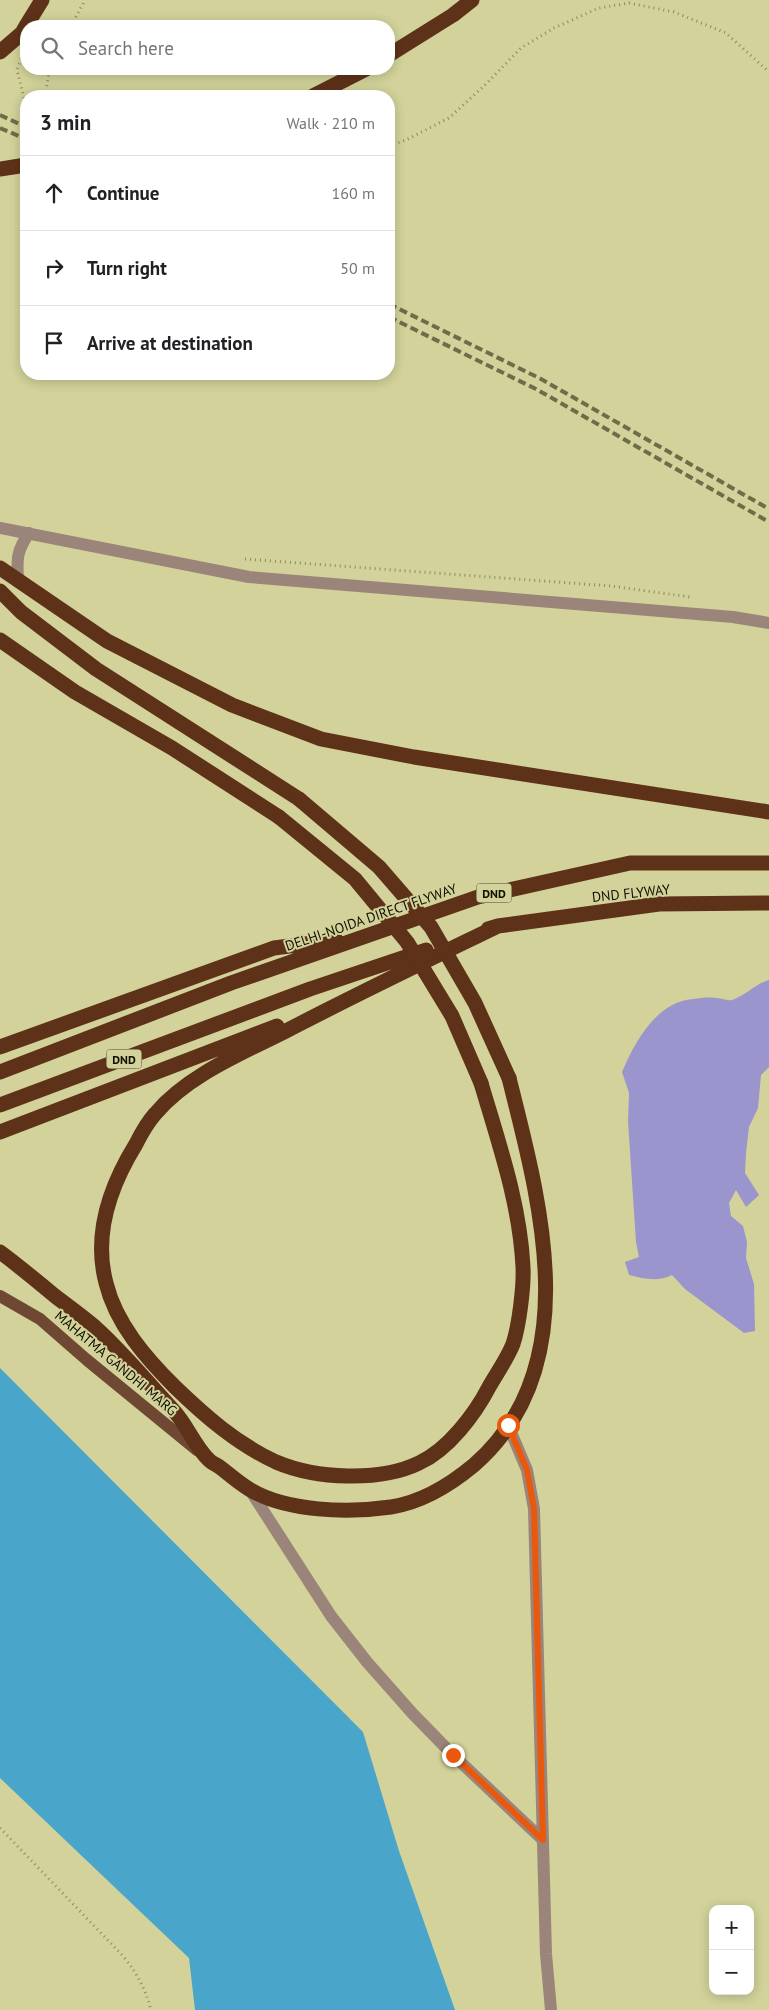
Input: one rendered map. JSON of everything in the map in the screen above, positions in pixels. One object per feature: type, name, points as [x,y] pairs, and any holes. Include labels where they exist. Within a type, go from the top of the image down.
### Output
[{"type":"highway","points":[[30,20],[42,0]]},
{"type":"highway","points":[[395,52],[453,15],[472,0]]},
{"type":"highway","points":[[0,52],[20,35]]},
{"type":"highway","points":[[325,90],[354,75]]},
{"type":"highway","points":[[0,169],[20,166]]},
{"type":"highway","points":[[0,568],[107,641],[232,705],[321,739],[414,757],[769,812]]},
{"type":"highway","points":[[0,592],[21,612],[96,668],[298,799],[378,867],[431,927],[475,1003],[509,1078],[525,1141],[538,1208],[544,1258],[545,1327],[534,1375],[521,1407],[490,1451],[459,1478],[433,1494],[402,1505],[367,1510],[322,1510],[287,1504],[250,1490],[208,1459],[177,1414],[95,1327],[0,1252]]},
{"type":"highway","points":[[0,640],[75,692],[172,748],[280,817],[355,879],[407,942],[452,1016],[481,1083],[513,1192],[523,1269],[520,1307],[513,1342],[479,1406],[440,1450],[418,1464],[392,1472],[367,1476],[337,1476],[311,1472],[278,1463],[252,1449],[203,1414],[147,1358],[113,1306],[105,1280],[102,1254],[102,1225],[110,1194],[123,1165],[155,1114],[191,1081],[349,998],[498,926]]},
{"type":"highway","name":"DELHI-NOIDA DIRECT FLYWAY","points":[[0,1072],[230,983],[478,897],[630,863],[769,863]]},
{"type":"highway","name":"DND FLYWAY","points":[[498,926],[659,904],[769,903]]},
{"type":"highway","name":"DND","points":[[0,1106],[310,989],[498,926]]},
{"type":"highway","points":[[0,1047],[274,948],[366,936]]},
{"type":"highway","points":[[0,1132],[349,998]]},
{"type":"main road","name":"MAHATMA GANDHI MARG","points":[[0,1296],[40,1318],[87,1360],[208,1459]]},
{"type":"street","points":[[0,528],[249,577],[704,615],[769,623]]},
{"type":"street","points":[[18,581],[17,561],[20,547],[29,533]]},
{"type":"street","points":[[508,1425],[527,1470],[534,1509],[546,1954],[551,2010]]},
{"type":"street","points":[[250,1490],[331,1616],[367,1662],[413,1714],[453,1755],[543,1840]]},
{"type":"path","points":[[74,20],[85,0]]},
{"type":"path","points":[[395,144],[449,118],[521,48],[554,28],[599,8],[629,3],[674,12],[726,34],[769,72]]},
{"type":"path","points":[[20,60],[17,70],[22,90]]},
{"type":"path","points":[[46,90],[49,75]]},
{"type":"path","points":[[245,559],[611,586],[696,598]]},
{"type":"path","points":[[0,1828],[124,1957],[146,1990],[151,2010]]},
{"type":"shaded area","points":[[769,980],[769,1067],[761,1075],[758,1108],[749,1127],[745,1173],[759,1195],[746,1207],[736,1190],[729,1203],[731,1216],[743,1226],[747,1242],[746,1258],[754,1284],[755,1331],[744,1333],[685,1289],[672,1275],[656,1279],[646,1279],[629,1275],[625,1262],[639,1257],[636,1242],[628,1121],[629,1093],[622,1072],[633,1048],[648,1025],[668,1007],[680,1002],[696,999],[718,998],[732,1000]]},
{"type":"water","points":[[0,1368],[363,1732],[399,1851],[455,2010],[195,2010],[189,1958],[0,1778]]},
{"type":"railway","points":[[0,115],[20,124]]},
{"type":"railway","points":[[0,128],[20,136]]},
{"type":"railway","points":[[395,307],[541,379],[769,509]]},
{"type":"railway","points":[[395,320],[536,389],[769,522]]},
{"type":"route","points":[[453,1755],[543,1840],[534,1509],[527,1470],[508,1425]]}]
